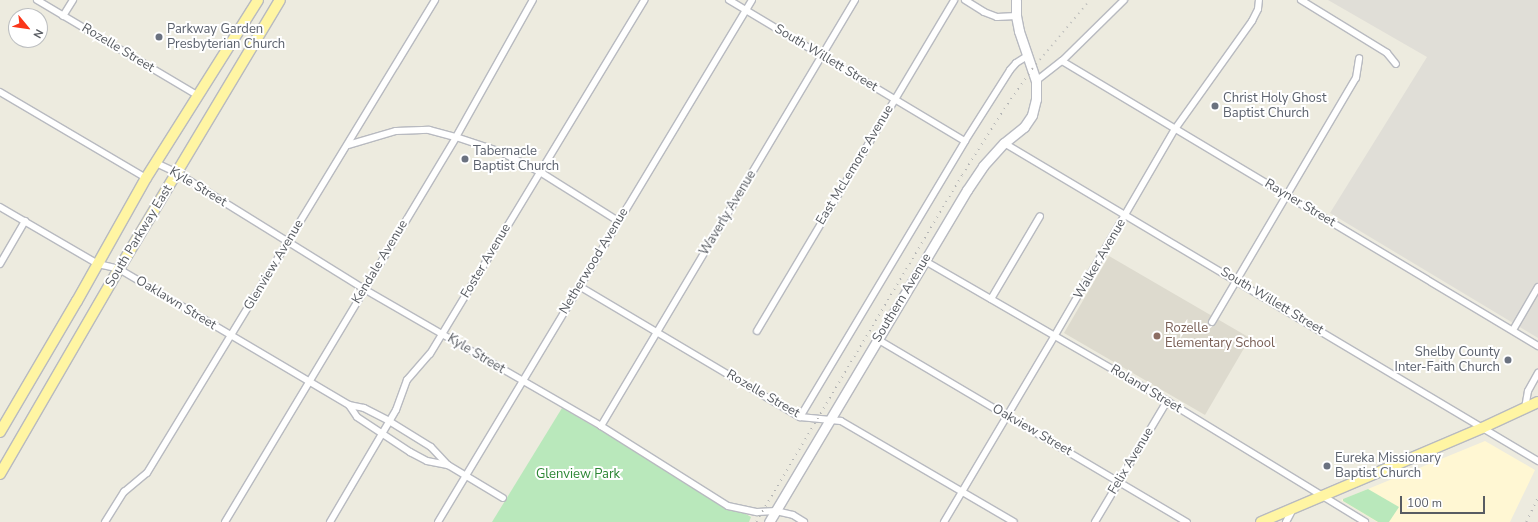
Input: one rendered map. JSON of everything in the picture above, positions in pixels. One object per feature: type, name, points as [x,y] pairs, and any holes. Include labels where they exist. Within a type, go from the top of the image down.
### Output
[{"type":"main road","name":"South Parkway East","points":[[0,432],[98,264],[146,178],[258,0]]},
{"type":"main road","name":"South Parkway East","points":[[0,474],[119,269],[280,0]]},
{"type":"main road","points":[[1016,0],[1016,16],[1027,56]]},
{"type":"main road","name":"Southern Avenue","points":[[769,522],[877,339],[983,166],[1004,143],[1024,127],[1032,114],[1036,99],[1036,81],[1027,56]]},
{"type":"main road","points":[[1261,522],[1482,428],[1538,402]]},
{"type":"street","name":"Rozelle Street","points":[[37,0],[199,96]]},
{"type":"street","points":[[63,16],[73,0]]},
{"type":"street","name":"Glenview Avenue","points":[[105,522],[124,492],[147,473],[435,0]]},
{"type":"street","name":"Kendale Avenue","points":[[225,522],[364,288],[456,137],[533,0]]},
{"type":"street","name":"Foster Avenue","points":[[330,522],[396,410],[407,380],[430,354],[644,0]]},
{"type":"street","name":"South Willett Street","points":[[729,0],[964,141]]},
{"type":"street","name":"Netherwood Avenue","points":[[438,522],[752,0]]},
{"type":"street","name":"Waverly Avenue","points":[[601,426],[855,0]]},
{"type":"street","name":"East McLemore Avenue","points":[[757,331],[954,0]]},
{"type":"street","points":[[965,0],[984,12],[997,17],[1016,16]]},
{"type":"street","points":[[1036,81],[1062,61],[1124,0]]},
{"type":"street","name":"Walker Avenue","points":[[944,522],[1056,335],[1175,129],[1252,21],[1258,9],[1259,0]]},
{"type":"street","points":[[1301,0],[1387,53],[1396,64]]},
{"type":"street","name":"Southern Avenue","points":[[800,417],[964,141],[1010,70],[1016,63],[1027,56]]},
{"type":"street","points":[[1212,322],[1356,78],[1359,58]]},
{"type":"street","name":"Rayner Street","points":[[1062,61],[1538,346]]},
{"type":"street","points":[[0,92],[146,178]]},
{"type":"street","points":[[348,145],[396,131],[430,130],[456,137],[501,152],[540,172],[618,221]]},
{"type":"street","name":"South Willett Street","points":[[1004,143],[1538,460]]},
{"type":"street","name":"Kyle Street","points":[[156,163],[176,173],[364,288],[601,426],[728,506],[757,512],[776,511],[793,515],[804,522]]},
{"type":"street","name":"Oaklawn Street","points":[[0,207],[98,264],[119,269],[349,405]]},
{"type":"street","points":[[991,299],[1040,216]]},
{"type":"street","points":[[0,264],[25,221]]},
{"type":"street","name":"Roland Street","points":[[925,261],[1056,335],[1168,401],[1365,522]]},
{"type":"street","name":"Rozelle Street","points":[[579,286],[800,417],[841,421],[1014,522]]},
{"type":"street","points":[[1513,330],[1538,288]]},
{"type":"street","name":"Oakview Street","points":[[877,339],[1187,522]]},
{"type":"street","points":[[1525,408],[1528,391],[1538,373]]},
{"type":"street","name":"Felix Avenue","points":[[1095,522],[1168,401]]},
{"type":"street","points":[[349,405],[364,408],[389,421],[432,448],[448,465]]},
{"type":"street","points":[[349,405],[357,417],[410,452],[427,460],[448,465],[503,498]]},
{"type":"street","points":[[1286,522],[1294,508]]},
{"type":"shaded area","points":[[1328,0],[1538,0],[1538,338],[1330,213],[1427,57]]},
{"type":"shaded area","name":"Rozelle Elementary School","points":[[1109,256],[1250,338],[1205,415],[1064,333]]},
{"type":"shaded area","points":[[1485,441],[1535,470],[1510,522],[1377,522],[1341,500]]},
{"type":"green space","name":"Glenview Park","points":[[562,408],[751,517],[749,522],[492,522]]},
{"type":"green space","points":[[1368,489],[1399,507],[1389,522],[1378,522],[1343,501],[1343,499]]},
{"type":"railway","points":[[756,522],[962,175],[1004,109],[1032,69],[1090,0]]},
{"type":"railway","points":[[1526,522],[1538,497]]},
{"type":"place","name":"Parkway Garden Presbyterian Church","points":[[159,37]]},
{"type":"place","name":"Christ Holy Ghost Baptist Church","points":[[1215,106]]},
{"type":"place","name":"Tabernacle Baptist Church","points":[[465,159]]},
{"type":"place","name":"Rozelle Elementary School","points":[[1157,336]]},
{"type":"place","name":"Shelby County Inter-Faith Church","points":[[1508,360]]},
{"type":"place","name":"Eureka Missionary Baptist Church","points":[[1327,466]]}]
